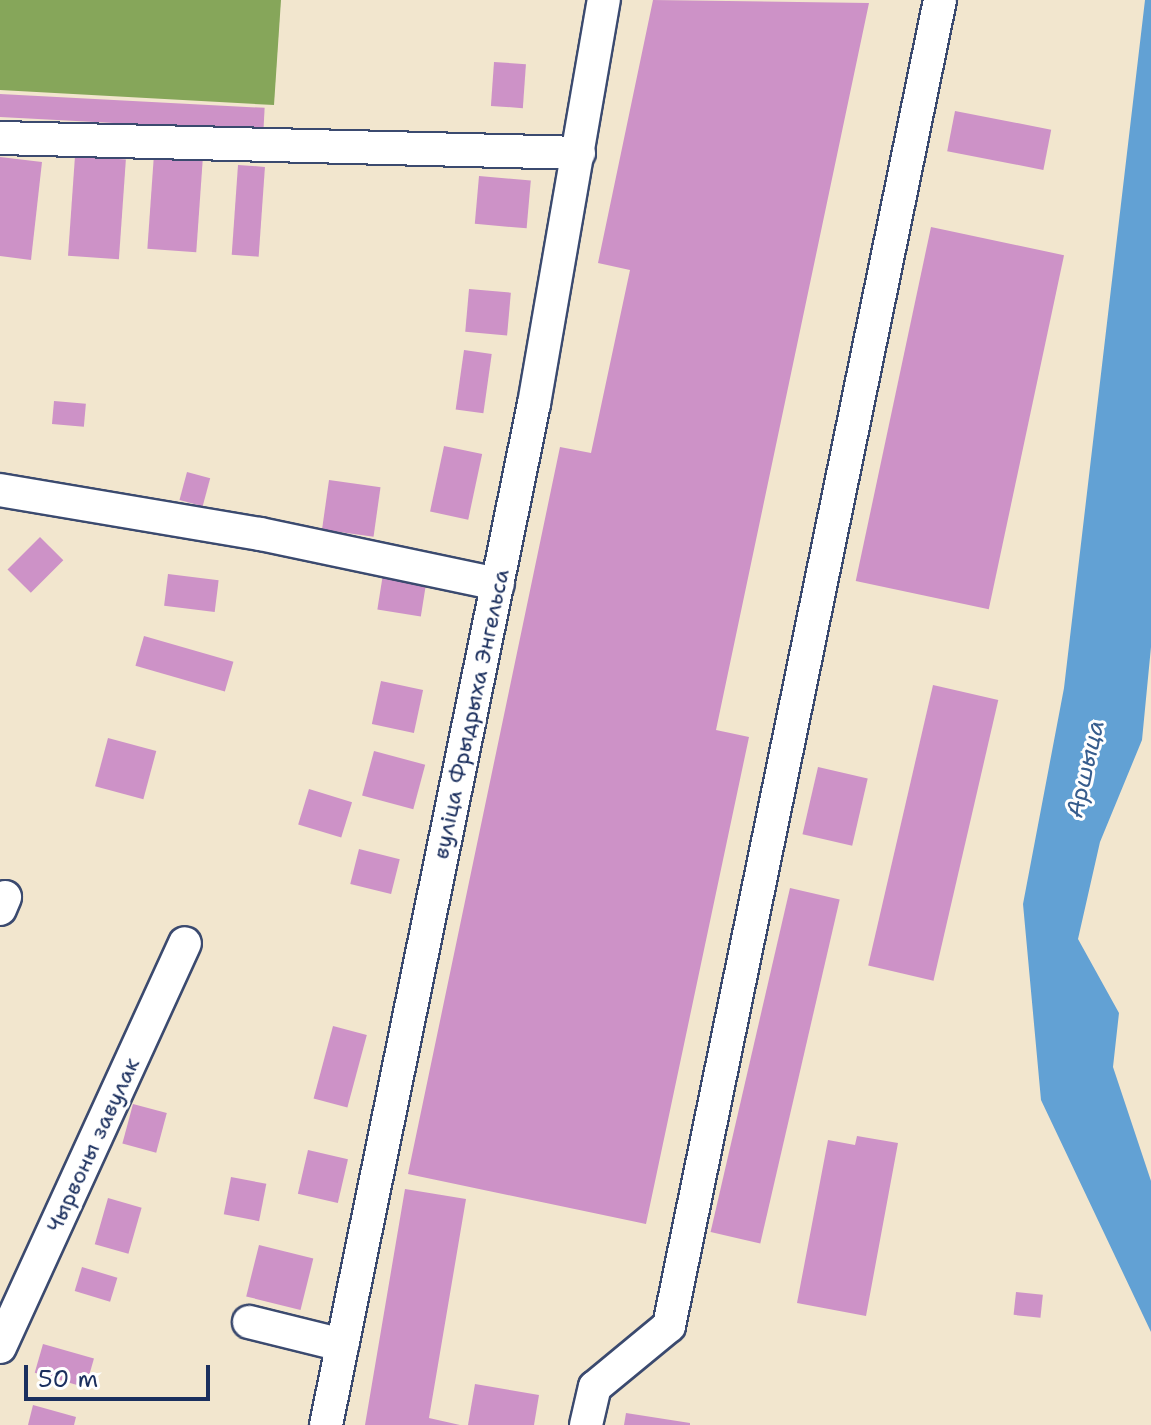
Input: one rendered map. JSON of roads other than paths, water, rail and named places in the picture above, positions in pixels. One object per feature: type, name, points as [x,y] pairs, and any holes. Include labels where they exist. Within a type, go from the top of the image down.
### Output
[{"type":"street","name":"вуліца Фрыдрыха Энгельса","points":[[326,1425],[498,584],[579,153],[604,0]]},
{"type":"street","points":[[586,1425],[595,1387],[669,1326],[940,0]]},
{"type":"street","points":[[0,138],[579,153]]},
{"type":"street","points":[[0,490],[260,534],[498,584]]},
{"type":"street","name":"Чырвоны завулак","points":[[0,1347],[185,943]]},
{"type":"street","points":[[249,1322],[342,1345]]},
{"type":"water","name":"Аршыца","points":[[1145,0],[1151,0],[1151,647],[1142,740],[1100,842],[1078,939],[1119,1013],[1113,1067],[1151,1181],[1151,1332],[1041,1100],[1023,904],[1064,688]]}]
